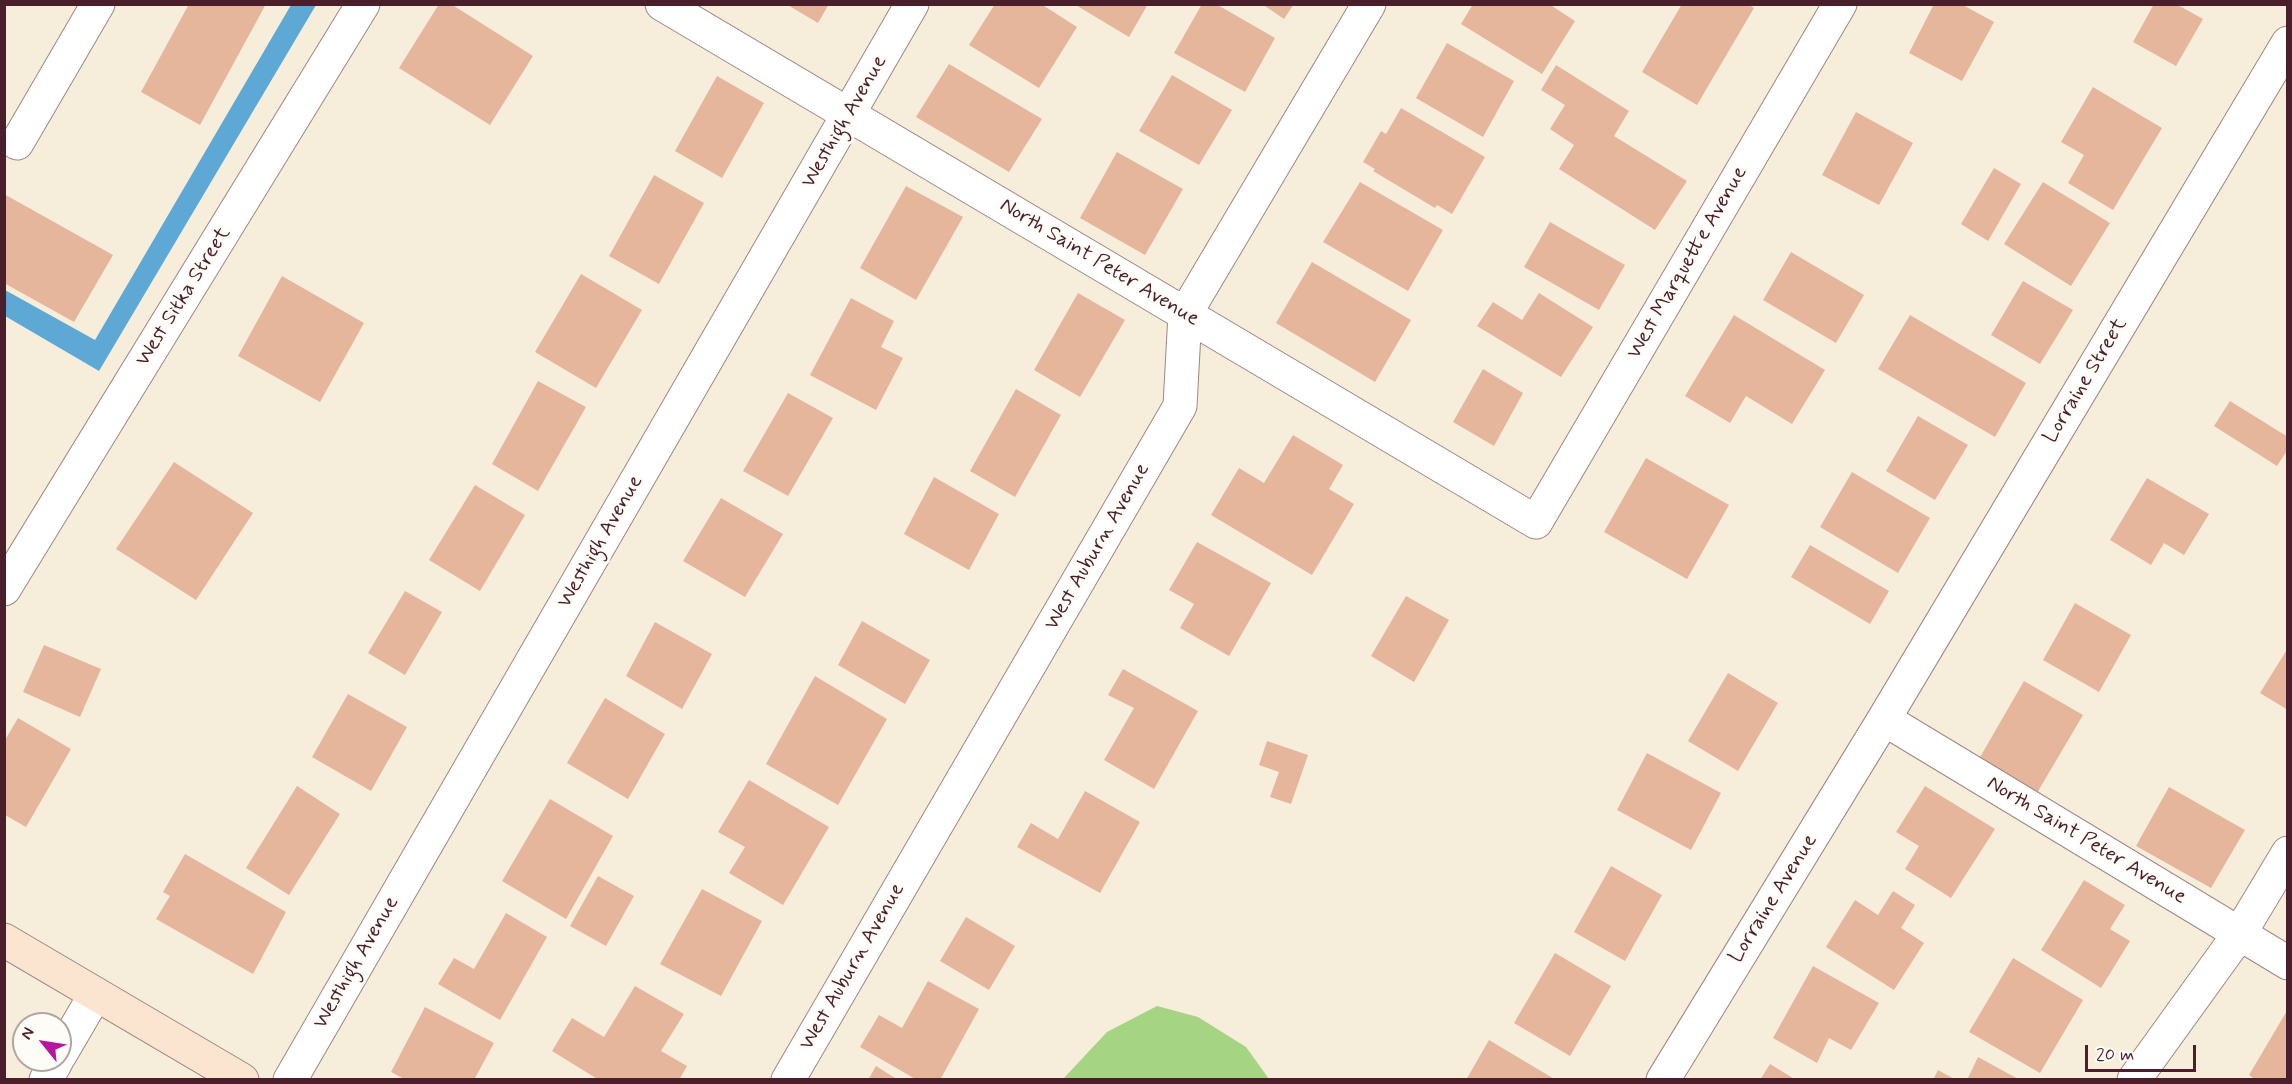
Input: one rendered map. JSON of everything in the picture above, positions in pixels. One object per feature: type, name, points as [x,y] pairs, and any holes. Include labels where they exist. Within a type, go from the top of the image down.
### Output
[{"type":"street","points":[[17,143],[98,4]]},
{"type":"street","name":"West Sitka Street","points":[[4,589],[363,4]]},
{"type":"street","name":"North Saint Peter Avenue","points":[[662,4],[1536,522]]},
{"type":"street","name":"Westhigh Avenue","points":[[290,1080],[912,4]]},
{"type":"street","name":"West Auburn Avenue","points":[[788,1080],[1180,406],[1185,314],[1369,4]]},
{"type":"street","name":"West Marquette Avenue","points":[[1536,522],[1840,4]]},
{"type":"street","name":"Lorraine Street","points":[[1884,719],[2288,43]]},
{"type":"street","name":"North Saint Peter Avenue","points":[[1884,719],[2288,963]]},
{"type":"street","name":"Lorraine Avenue","points":[[1663,1080],[1884,719]]},
{"type":"street","points":[[2134,1080],[2240,933],[2288,853]]},
{"type":"street","points":[[4,940],[242,1080]]},
{"type":"street","points":[[72,1034],[95,995]]},
{"type":"green space","points":[[1157,1006],[1198,1017],[1246,1047],[1269,1079],[1063,1079],[1107,1032]]},
{"type":"water","points":[[291,5],[316,5],[99,371],[5,316],[5,290],[95,340]]},
{"type":"building","points":[[189,4],[266,4],[200,125],[141,92]]},
{"type":"building","points":[[439,4],[451,4],[533,56],[490,125],[399,68]]},
{"type":"building","points":[[786,4],[829,4],[818,23]]},
{"type":"building","points":[[995,4],[1041,4],[1077,27],[1039,88],[969,45]]},
{"type":"building","points":[[1074,4],[1148,4],[1129,37]]},
{"type":"building","points":[[1202,4],[1216,4],[1275,38],[1245,92],[1174,53]]},
{"type":"building","points":[[1262,4],[1294,4],[1284,19]]},
{"type":"building","points":[[1473,4],[1549,4],[1575,21],[1542,74],[1461,24]]},
{"type":"building","points":[[1682,4],[1748,4],[1754,8],[1697,105],[1642,72]]},
{"type":"building","points":[[1934,4],[1961,4],[1994,22],[1962,81],[1909,53]]},
{"type":"building","points":[[2154,4],[2176,4],[2203,19],[2176,66],[2133,42]]},
{"type":"building","points":[[1447,43],[1514,81],[1483,137],[1416,98]]},
{"type":"building","points":[[949,64],[1042,119],[1009,172],[916,117]]},
{"type":"building","points":[[1556,65],[1629,111],[1614,136],[1687,181],[1655,230],[1559,169],[1574,145],[1550,129],[1565,105],[1541,90]]},
{"type":"building","points":[[1172,75],[1232,110],[1199,165],[1139,131]]},
{"type":"building","points":[[717,76],[764,103],[722,178],[675,151]]},
{"type":"building","points":[[2093,87],[2162,128],[2113,210],[2068,183],[2084,155],[2061,142]]},
{"type":"building","points":[[1401,108],[1485,157],[1452,214],[1437,205],[1435,208],[1373,171],[1375,169],[1363,162],[1381,131],[1386,134]]},
{"type":"building","points":[[1856,112],[1913,143],[1879,205],[1822,175]]},
{"type":"building","points":[[1117,152],[1183,189],[1145,255],[1080,218]]},
{"type":"building","points":[[1994,168],[2021,184],[1988,241],[1961,224]]},
{"type":"building","points":[[654,175],[704,203],[659,284],[609,256]]},
{"type":"building","points":[[1360,182],[1443,230],[1408,291],[1323,242]]},
{"type":"building","points":[[2043,182],[2110,223],[2071,286],[2004,244]]},
{"type":"building","points":[[906,186],[963,217],[916,300],[860,268]]},
{"type":"building","points":[[4,194],[113,255],[74,322],[4,283]]},
{"type":"building","points":[[1550,222],[1625,265],[1599,310],[1524,267]]},
{"type":"building","points":[[1791,252],[1864,295],[1836,343],[1763,300]]},
{"type":"building","points":[[1312,262],[1411,320],[1375,382],[1276,323]]},
{"type":"building","points":[[581,274],[642,310],[596,388],[535,352]]},
{"type":"building","points":[[282,276],[364,323],[320,402],[238,356]]},
{"type":"building","points":[[2023,281],[2073,310],[2040,364],[1991,335]]},
{"type":"building","points":[[1078,293],[1125,320],[1080,397],[1034,370]]},
{"type":"building","points":[[1539,293],[1593,327],[1561,377],[1477,326],[1493,302],[1522,320]]},
{"type":"building","points":[[851,298],[894,321],[881,347],[903,358],[876,410],[810,375]]},
{"type":"building","points":[[1734,315],[1825,370],[1792,424],[1746,396],[1730,423],[1685,396]]},
{"type":"building","points":[[1910,315],[2026,383],[1995,437],[1878,369]]},
{"type":"building","points":[[1483,369],[1523,393],[1494,446],[1453,422]]},
{"type":"building","points":[[538,381],[586,407],[538,491],[492,464]]},
{"type":"building","points":[[1016,389],[1061,415],[1015,497],[970,471]]},
{"type":"building","points":[[788,393],[833,418],[788,496],[743,471]]},
{"type":"building","points":[[2230,401],[2288,437],[2288,449],[2277,466],[2214,426]]},
{"type":"building","points":[[1918,416],[1968,445],[1935,500],[1886,471]]},
{"type":"building","points":[[1293,435],[1343,465],[1329,489],[1354,504],[1312,575],[1211,515],[1239,468],[1264,483]]},
{"type":"building","points":[[1646,458],[1729,505],[1687,579],[1604,532]]},
{"type":"building","points":[[174,462],[253,513],[196,600],[116,549]]},
{"type":"building","points":[[1852,472],[1930,518],[1898,573],[1820,527]]},
{"type":"building","points":[[934,477],[999,514],[969,570],[904,534]]},
{"type":"building","points":[[2147,478],[2209,514],[2184,555],[2164,543],[2151,565],[2110,540]]},
{"type":"building","points":[[475,485],[525,515],[480,591],[429,560]]},
{"type":"building","points":[[721,498],[783,534],[745,597],[683,561]]},
{"type":"building","points":[[1197,542],[1271,583],[1229,656],[1180,628],[1194,604],[1169,590]]},
{"type":"building","points":[[1810,545],[1889,591],[1870,624],[1791,577]]},
{"type":"building","points":[[405,591],[442,612],[405,675],[368,653]]},
{"type":"building","points":[[1406,596],[1449,620],[1414,682],[1371,656]]},
{"type":"building","points":[[2075,603],[2131,635],[2099,692],[2043,660]]},
{"type":"building","points":[[862,621],[930,660],[905,704],[838,665]]},
{"type":"building","points":[[655,622],[712,654],[682,709],[626,676]]},
{"type":"building","points":[[44,645],[101,669],[80,717],[23,692]]},
{"type":"building","points":[[2286,651],[2288,652],[2288,710],[2260,693]]},
{"type":"building","points":[[1123,669],[1198,711],[1154,789],[1104,760],[1134,708],[1108,695]]},
{"type":"building","points":[[1728,673],[1778,703],[1738,771],[1688,741]]},
{"type":"building","points":[[815,676],[887,719],[838,805],[766,764]]},
{"type":"building","points":[[2024,681],[2083,715],[2037,793],[1979,759]]},
{"type":"building","points":[[348,694],[407,727],[371,791],[312,757]]},
{"type":"building","points":[[605,698],[665,734],[628,799],[567,763]]},
{"type":"building","points":[[18,718],[71,749],[26,827],[5,815],[5,740]]},
{"type":"building","points":[[1267,741],[1308,755],[1291,804],[1270,797],[1279,772],[1259,765]]},
{"type":"building","points":[[1647,753],[1721,793],[1691,850],[1617,810]]},
{"type":"building","points":[[749,780],[829,827],[783,905],[729,873],[745,847],[718,832]]},
{"type":"building","points":[[297,786],[340,814],[289,895],[246,868]]},
{"type":"building","points":[[1925,786],[1995,829],[1951,898],[1905,869],[1919,846],[1896,832]]},
{"type":"building","points":[[2169,787],[2245,830],[2211,888],[2136,846]]},
{"type":"building","points":[[1085,791],[1140,822],[1100,893],[1017,847],[1031,823],[1058,839]]},
{"type":"building","points":[[550,799],[613,836],[566,919],[502,881]]},
{"type":"building","points":[[185,854],[286,912],[253,974],[156,919],[170,896],[163,892]]},
{"type":"building","points":[[1611,866],[1662,895],[1625,961],[1574,932]]},
{"type":"building","points":[[598,876],[634,896],[606,946],[570,926]]},
{"type":"building","points":[[2084,880],[2125,905],[2110,929],[2130,941],[2101,988],[2041,950]]},
{"type":"building","points":[[702,889],[762,921],[721,996],[660,964]]},
{"type":"building","points":[[1893,891],[1915,905],[1901,928],[1924,943],[1894,990],[1826,947],[1855,900],[1878,915]]},
{"type":"building","points":[[506,913],[547,937],[500,1020],[438,984],[454,958],[474,969]]},
{"type":"building","points":[[966,917],[1015,946],[989,990],[940,961]]},
{"type":"building","points":[[1555,953],[1611,986],[1570,1056],[1514,1023]]},
{"type":"building","points":[[2013,958],[2083,1000],[2040,1073],[1969,1032]]},
{"type":"building","points":[[1813,966],[1879,1003],[1851,1050],[1829,1038],[1817,1063],[1773,1038]]},
{"type":"building","points":[[928,981],[979,1009],[940,1080],[917,1080],[860,1047],[879,1015],[902,1028]]},
{"type":"building","points":[[635,986],[684,1014],[661,1051],[687,1066],[679,1080],[599,1080],[552,1051],[572,1018],[604,1037]]},
{"type":"building","points":[[425,1007],[494,1043],[474,1080],[406,1080],[391,1072]]},
{"type":"building","points":[[2288,1009],[2288,1080],[2256,1080],[2249,1075]]},
{"type":"building","points":[[1489,1040],[1556,1080],[1466,1080]]},
{"type":"building","points":[[1978,1057],[2020,1080],[1967,1080]]},
{"type":"building","points":[[1770,1064],[1796,1080],[1760,1080]]},
{"type":"building","points":[[876,1066],[898,1080],[868,1080]]},
{"type":"building","points":[[1938,1070],[1956,1080],[1933,1080]]}]
